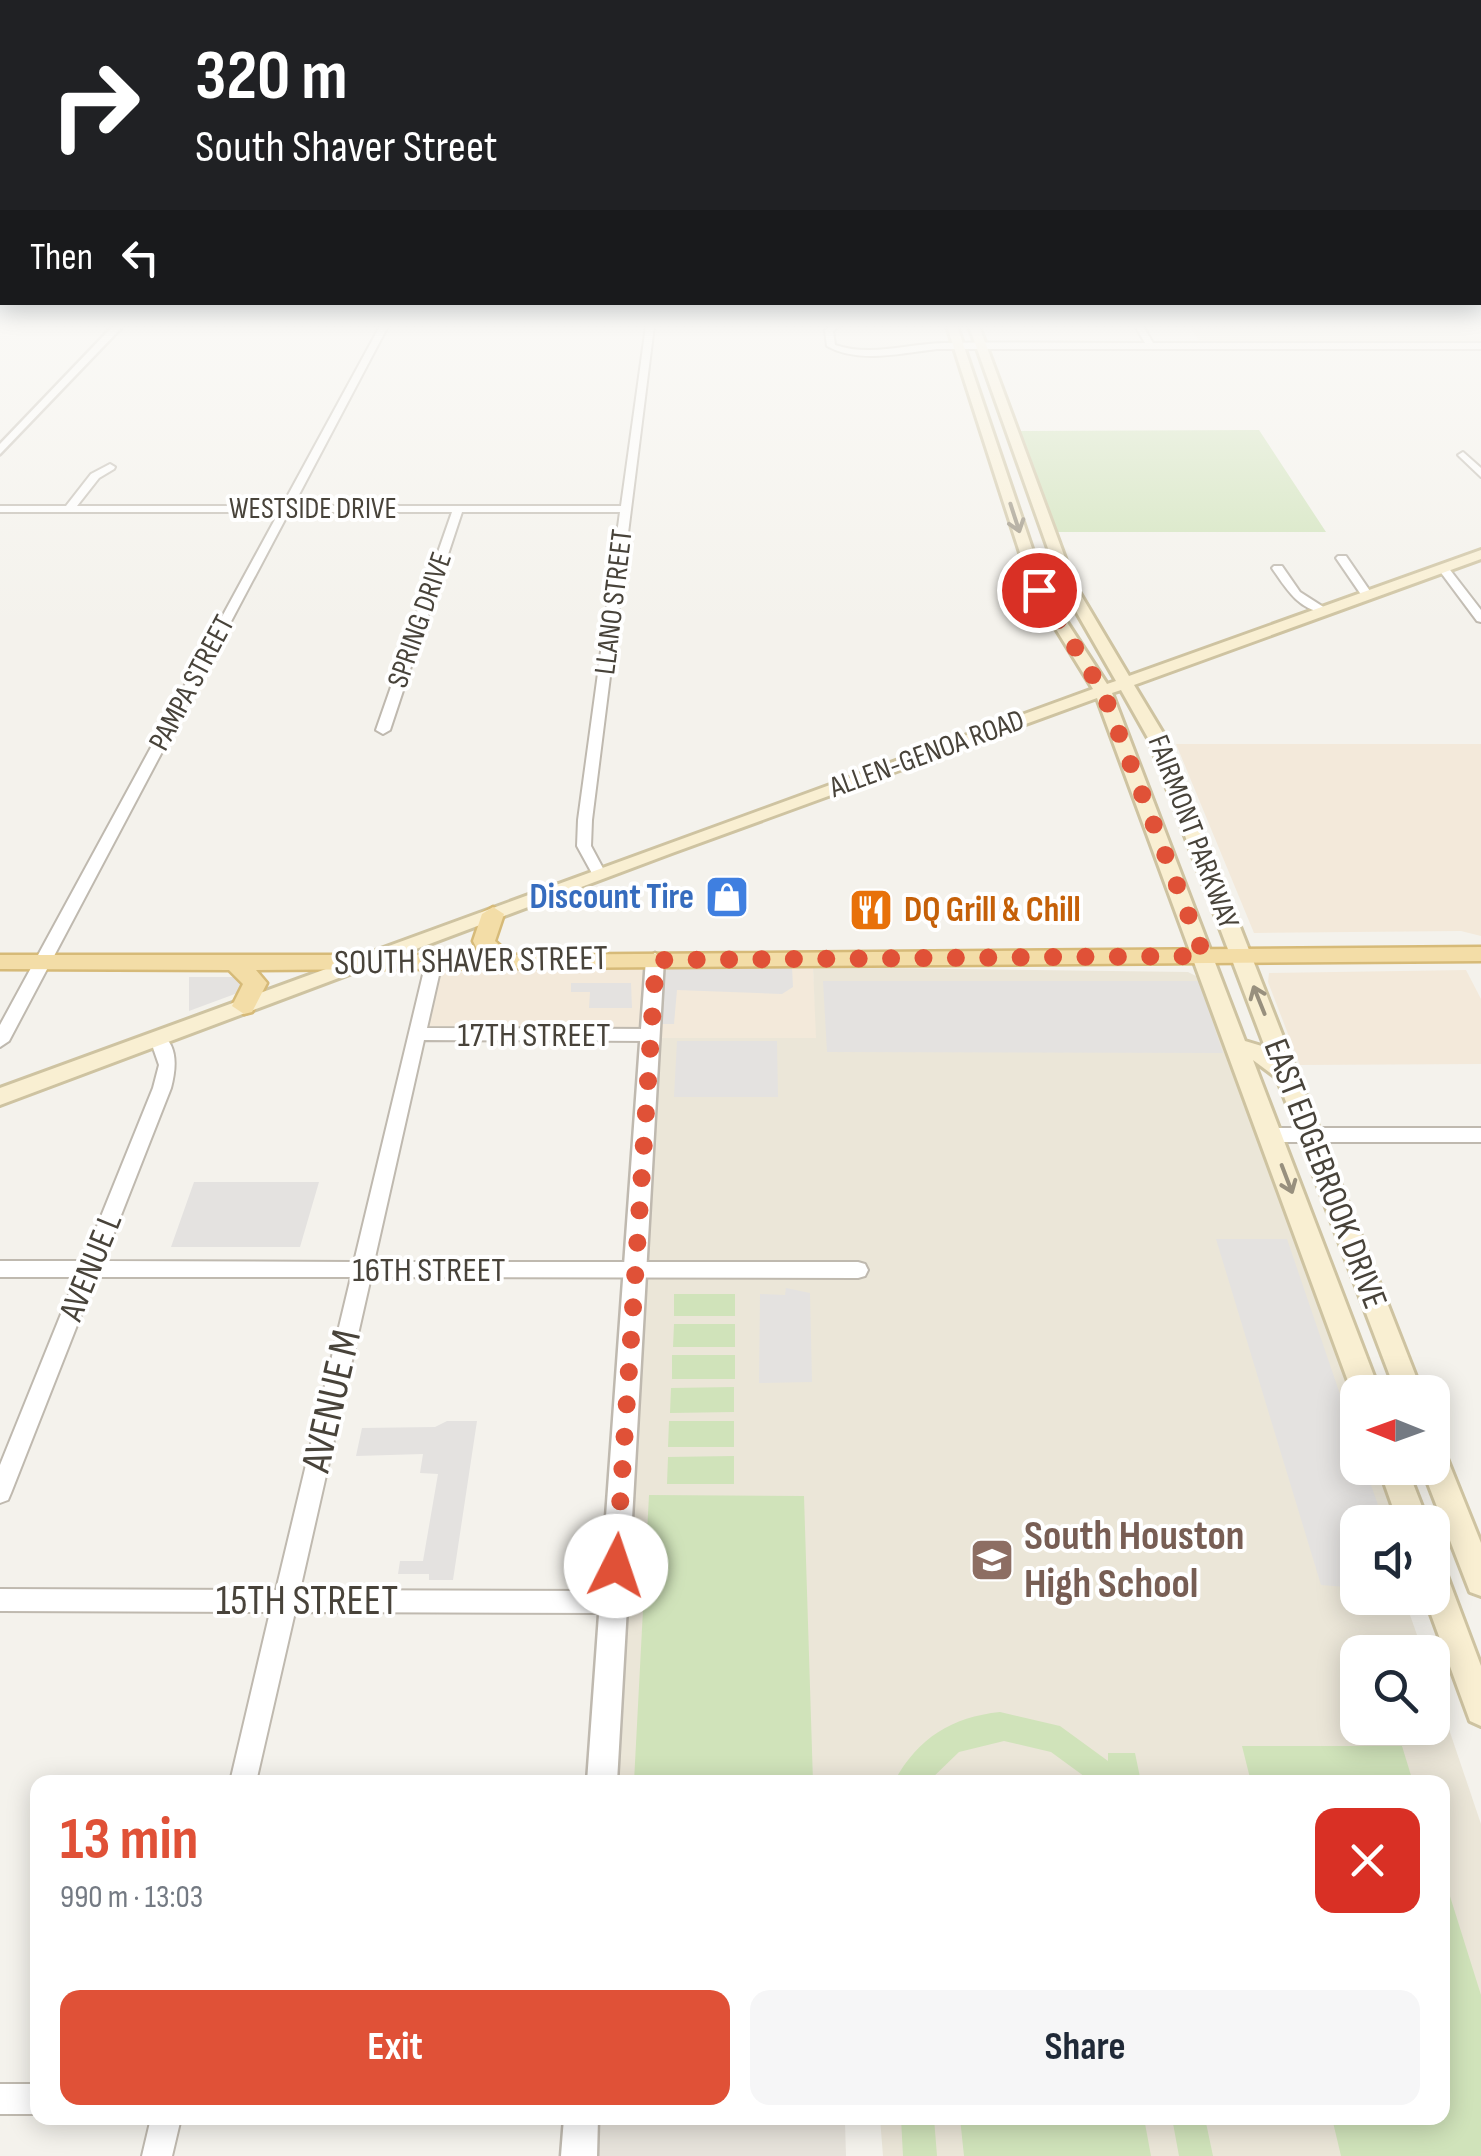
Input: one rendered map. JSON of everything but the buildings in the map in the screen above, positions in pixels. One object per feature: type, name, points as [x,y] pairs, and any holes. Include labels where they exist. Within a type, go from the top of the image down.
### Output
[{"type":"main road","name":"FAIRMONT PARKWAY","points":[[984,427],[1046,604],[1103,692],[1204,956]]},
{"type":"main road","name":"FAIRMONT PARKWAY","points":[[1010,427],[1068,585],[1148,718],[1241,956]]},
{"type":"main road","points":[[1004,482],[1030,482]]},
{"type":"main road","name":"ALLEN-GENOA ROAD","points":[[0,1097],[599,874],[1481,554]]},
{"type":"main road","points":[[1046,604],[1058,610],[1082,610]]},
{"type":"main road","points":[[1138,784],[1174,782]]},
{"type":"main road","points":[[493,914],[484,941],[488,950],[503,961]]},
{"type":"main road","name":"SOUTH SHAVER STREET","points":[[0,962],[1481,954]]},
{"type":"main road","name":"EAST EDGEBROOK DRIVE","points":[[1204,956],[1360,1375]]},
{"type":"main road","name":"EAST EDGEBROOK DRIVE","points":[[1241,956],[1402,1375]]},
{"type":"main road","points":[[236,962],[255,983],[244,1006]]},
{"type":"main road","points":[[1237,1047],[1255,1050],[1288,1074]]},
{"type":"main road","points":[[1343,1330],[1385,1330]]},
{"type":"main road","points":[[1444,1485],[1480,1579],[1450,1577]]},
{"type":"main road","points":[[1447,1615],[1481,1710]]},
{"type":"street","points":[[0,451],[23,427]]},
{"type":"street","name":"PAMPA STREET","points":[[0,1041],[330,427]]},
{"type":"street","name":"LLANO STREET","points":[[599,874],[584,846],[585,820],[637,427]]},
{"type":"street","points":[[1464,455],[1481,474]]},
{"type":"street","points":[[69,508],[95,476],[110,468]]},
{"type":"street","name":"WESTSIDE DRIVE","points":[[0,508],[626,509]]},
{"type":"street","name":"SPRING DRIVE","points":[[383,730],[458,509]]},
{"type":"street","points":[[1342,558],[1366,594]]},
{"type":"street","points":[[1278,568],[1296,594],[1320,610]]},
{"type":"street","points":[[1443,568],[1481,618]]},
{"type":"street","points":[[602,1775],[656,960]]},
{"type":"street","name":"AVENUE M","points":[[245,1775],[434,962]]},
{"type":"street","name":"17TH STREET","points":[[417,1034],[651,1035]]},
{"type":"street","name":"AVENUE L","points":[[0,1493],[162,1088],[168,1065],[158,1039]]},
{"type":"street","points":[[1270,1135],[1481,1135]]},
{"type":"street","name":"16TH STREET","points":[[0,1269],[858,1270]]},
{"type":"street","name":"15TH STREET","points":[[0,1600],[614,1602]]},
{"type":"street","points":[[0,2100],[30,2100]]},
{"type":"street","points":[[157,2156],[164,2125]]},
{"type":"street","points":[[578,2156],[580,2125]]},
{"type":"shaded area","points":[[1176,744],[1481,744],[1481,936],[1461,931],[1254,933]]},
{"type":"shaded area","points":[[661,967],[813,967],[817,1038],[656,1038]]},
{"type":"shaded area","points":[[661,967],[792,967],[793,987],[782,994],[677,990],[674,1024],[657,1024]]},
{"type":"shaded area","name":"South Houston High School","points":[[813,967],[1188,972],[1202,979],[1350,1375],[1340,1375],[1340,1485],[1389,1485],[1397,1505],[1340,1505],[1340,1615],[1410,1615],[1417,1635],[1340,1635],[1340,1745],[1450,1745],[1450,1732],[1481,1824],[1481,2156],[883,2156],[881,2125],[1450,2125],[1450,1775],[614,1775],[643,1284],[651,1276],[653,1263],[645,1257],[656,1038],[816,1038]]},
{"type":"shaded area","points":[[649,968],[646,1032],[425,1029],[438,973]]},
{"type":"shaded area","points":[[1466,970],[1481,999],[1481,1064],[1300,1065],[1268,982],[1269,973]]},
{"type":"shaded area","points":[[189,977],[237,977],[243,991],[189,1011]]},
{"type":"shaded area","points":[[823,981],[1199,981],[1223,1053],[827,1052]]},
{"type":"shaded area","points":[[571,983],[631,983],[632,1008],[589,1008],[590,992],[571,992]]},
{"type":"shaded area","points":[[677,1041],[777,1041],[778,1097],[674,1097]]},
{"type":"shaded area","points":[[194,1182],[319,1182],[300,1247],[171,1247]]},
{"type":"shaded area","points":[[1216,1239],[1287,1239],[1340,1394],[1340,1485],[1371,1485],[1378,1505],[1340,1505],[1340,1587],[1321,1585]]},
{"type":"shaded area","points":[[786,1288],[810,1293],[812,1382],[759,1383],[760,1294],[785,1295]]},
{"type":"shaded area","points":[[447,1421],[477,1421],[453,1580],[429,1580],[429,1574],[398,1574],[400,1561],[423,1561],[438,1474],[420,1473],[423,1454],[356,1456],[362,1428],[435,1427]]},
{"type":"shaded area","points":[[593,2125],[845,2125],[846,2156],[591,2156]]},
{"type":"green space","points":[[1259,430],[1326,532],[1057,532],[1018,431]]},
{"type":"green space","points":[[674,1294],[735,1294],[735,1316],[674,1316]]},
{"type":"green space","points":[[674,1324],[735,1324],[735,1347],[673,1347]]},
{"type":"green space","points":[[672,1355],[735,1355],[735,1379],[672,1379]]},
{"type":"green space","points":[[734,1387],[734,1412],[670,1413],[671,1388]]},
{"type":"green space","points":[[669,1421],[734,1421],[734,1447],[668,1447]]},
{"type":"green space","points":[[734,1456],[734,1484],[667,1484],[668,1457]]},
{"type":"green space","points":[[649,1495],[804,1496],[813,1775],[634,1775]]},
{"type":"green space","points":[[1000,1712],[1060,1726],[1108,1761],[1108,1753],[1135,1753],[1140,1775],[1082,1775],[1051,1752],[1004,1741],[959,1752],[935,1775],[898,1775],[913,1754],[937,1733]]},
{"type":"green space","points":[[1242,1746],[1402,1746],[1411,1775],[1249,1775]]},
{"type":"green space","points":[[1450,1896],[1481,1995],[1481,2156],[1341,2156],[1334,2125],[1450,2125]]},
{"type":"green space","points":[[901,2125],[935,2125],[937,2156],[903,2156]]},
{"type":"green space","points":[[961,2125],[1145,2125],[1151,2156],[964,2156]]},
{"type":"green space","points":[[1173,2125],[1206,2125],[1213,2156],[1179,2156]]},
{"type":"place","name":"Discount Tire","points":[[727,897]]},
{"type":"place","name":"DQ Grill & Chill","points":[[871,910]]},
{"type":"place","name":"South Houston High School","points":[[992,1560]]},
{"type":"route","points":[[616,1566],[656,960],[1204,956],[1103,692],[1039,590]]}]
